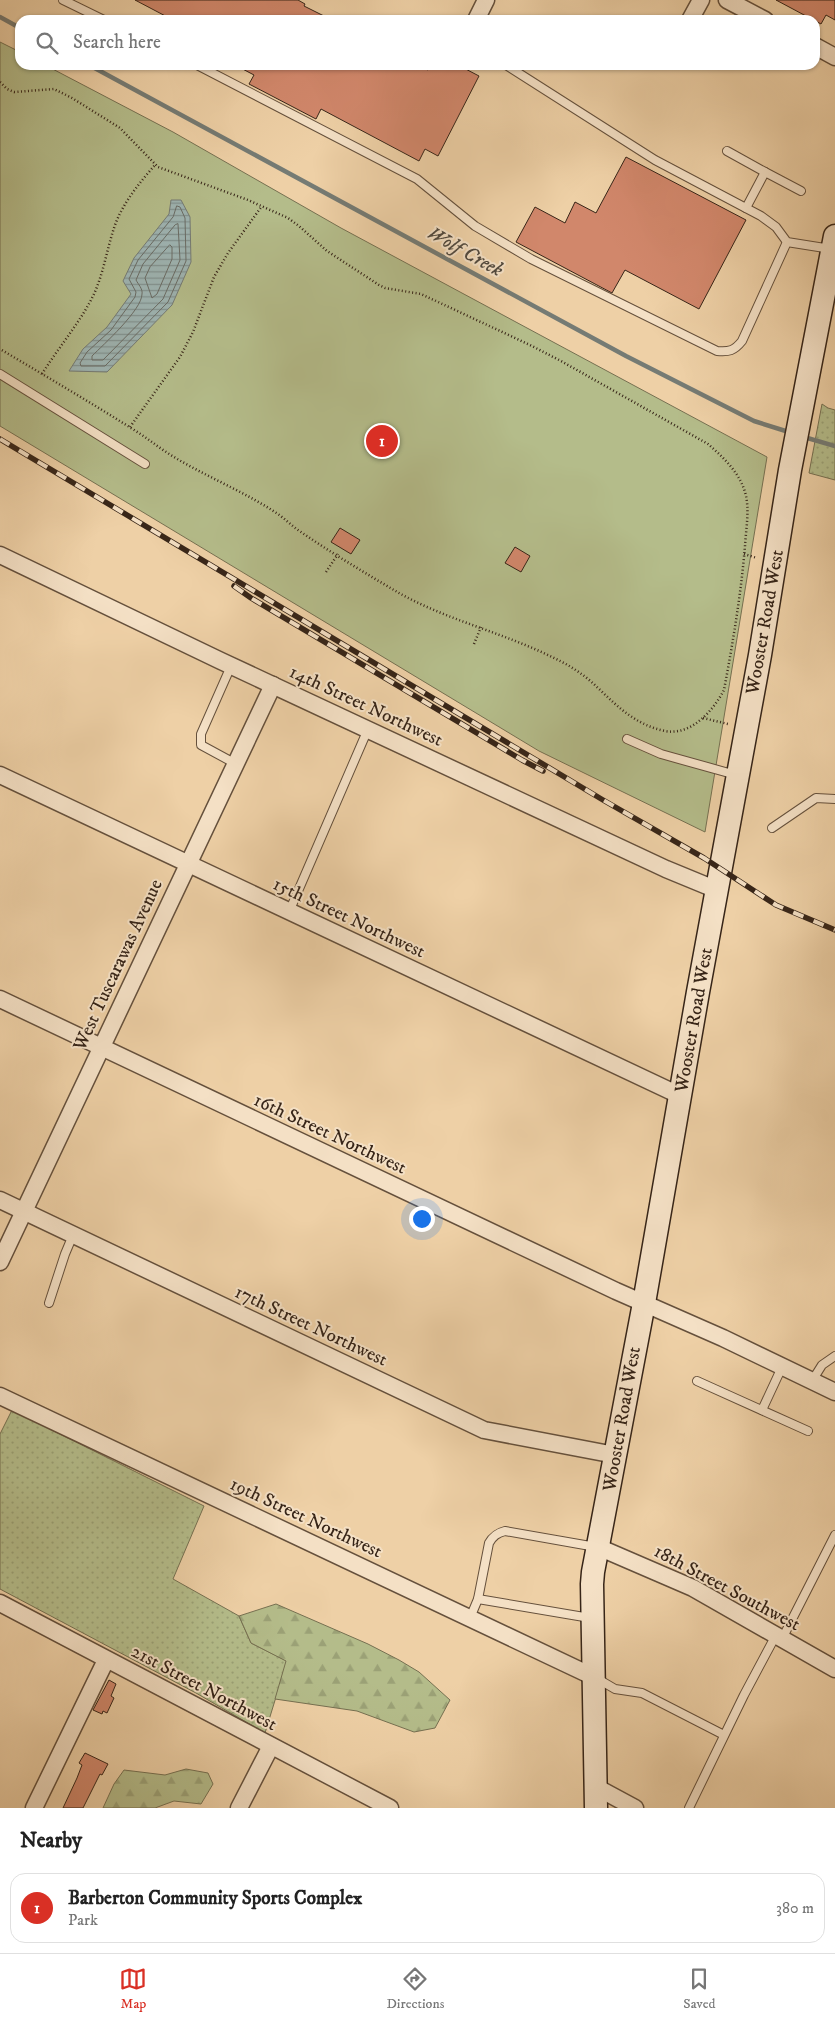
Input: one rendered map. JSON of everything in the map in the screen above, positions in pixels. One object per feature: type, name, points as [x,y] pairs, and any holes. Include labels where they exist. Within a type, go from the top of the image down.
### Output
[{"type":"main road","name":"Wooster Road West","points":[[596,1798],[592,1584],[760,655],[790,470],[803,401],[827,296],[834,243]]},
{"type":"street","points":[[478,15],[486,0]]},
{"type":"street","points":[[692,15],[700,0]]},
{"type":"street","points":[[726,0],[755,15]]},
{"type":"street","points":[[820,49],[835,57]]},
{"type":"street","name":"14th Street Northwest","points":[[0,555],[231,666],[716,890]]},
{"type":"street","name":"West Tuscarawas Avenue","points":[[0,1262],[273,685]]},
{"type":"street","name":"15th Street Northwest","points":[[0,775],[681,1096]]},
{"type":"street","name":"16th Street Northwest","points":[[0,999],[616,1291],[835,1392]]},
{"type":"street","name":"17th Street Northwest","points":[[0,1200],[484,1430],[615,1455]]},
{"type":"street","name":"19th Street Northwest","points":[[0,1396],[594,1677]]},
{"type":"street","name":"18th Street Southwest","points":[[598,1547],[693,1588],[835,1669]]},
{"type":"street","name":"21st Street Northwest","points":[[0,1603],[390,1808]]},
{"type":"street","points":[[34,1808],[106,1660]]},
{"type":"street","points":[[238,1808],[271,1746]]},
{"type":"street","points":[[596,1798],[635,1808]]},
{"type":"lane","points":[[63,0],[94,15]]},
{"type":"lane","points":[[207,70],[417,179],[475,226],[532,259],[717,351],[727,352],[736,349],[742,341],[787,242]]},
{"type":"lane","points":[[514,70],[655,160],[761,216],[776,226],[787,242]]},
{"type":"lane","points":[[727,151],[801,191]]},
{"type":"lane","points":[[746,208],[765,172]]},
{"type":"lane","points":[[787,242],[834,243]]},
{"type":"lane","points":[[0,374],[145,464]]},
{"type":"lane","points":[[231,666],[201,734],[201,745],[236,764]]},
{"type":"lane","points":[[289,912],[368,729]]},
{"type":"lane","points":[[627,739],[661,754],[738,776]]},
{"type":"lane","points":[[772,828],[816,798],[835,799]]},
{"type":"lane","points":[[49,1303],[73,1235]]},
{"type":"lane","points":[[812,1382],[822,1365],[835,1356]]},
{"type":"lane","points":[[762,1410],[782,1367]]},
{"type":"lane","points":[[697,1381],[808,1432]]},
{"type":"lane","points":[[470,1618],[478,1599],[489,1543],[493,1536],[499,1532],[505,1531],[598,1547]]},
{"type":"lane","points":[[689,1808],[724,1735],[835,1535]]},
{"type":"lane","points":[[478,1599],[593,1619]]},
{"type":"lane","points":[[594,1677],[615,1689],[642,1693],[724,1735]]},
{"type":"path","points":[[0,82],[7,89],[14,92],[54,90],[72,98],[120,128],[156,166],[262,206],[299,226],[327,251],[379,285],[385,288],[421,294],[530,345],[708,444],[733,469],[744,491],[748,509],[736,626],[724,690],[717,703],[703,718],[684,729],[667,731],[648,726],[615,704],[597,686],[580,673],[557,659],[502,634],[448,616],[413,600],[298,530],[272,511],[173,457],[130,427],[0,349]]},
{"type":"path","points":[[42,374],[93,295],[116,223],[124,206],[146,176],[156,166]]},
{"type":"path","points":[[130,427],[180,357],[193,332],[214,276],[262,206]]},
{"type":"path","points":[[326,572],[338,554]]},
{"type":"path","points":[[744,554],[758,558]]},
{"type":"path","points":[[474,644],[481,627]]},
{"type":"path","points":[[703,718],[728,724]]},
{"type":"green space","points":[[0,42],[15,50],[15,70],[55,70],[173,132],[341,228],[767,457],[705,832],[539,751],[0,426]]},
{"type":"green space","points":[[822,404],[835,410],[835,480],[809,473]]},
{"type":"green space","points":[[12,1410],[204,1506],[173,1579],[239,1616],[251,1643],[287,1661],[265,1733],[196,1693],[0,1589],[0,1434]]},
{"type":"green space","points":[[276,1604],[368,1644],[419,1672],[450,1700],[435,1728],[414,1732],[357,1711],[275,1699],[286,1661],[251,1643],[239,1616]]},
{"type":"green space","points":[[186,1769],[208,1773],[213,1784],[201,1804],[174,1801],[155,1808],[103,1808],[114,1784],[124,1770],[165,1775]]},
{"type":"water","points":[[171,200],[181,200],[190,217],[191,262],[172,305],[107,372],[69,371],[83,349],[107,327],[131,294],[123,281],[134,258],[169,214]]},
{"type":"building","points":[[135,0],[298,0],[305,4],[304,6],[322,15],[164,15]]},
{"type":"building","points":[[776,0],[835,0],[835,20],[826,15],[821,24],[820,15],[804,15]]},
{"type":"building","points":[[244,70],[468,70],[479,76],[438,156],[425,149],[419,161],[321,109],[316,119],[249,84],[254,75]]},
{"type":"building","points":[[626,157],[746,220],[699,309],[625,270],[612,293],[516,242],[535,207],[565,223],[575,202],[596,213]]},
{"type":"building","points":[[340,528],[360,540],[351,554],[331,542]]},
{"type":"building","points":[[515,547],[530,556],[521,572],[505,563]]},
{"type":"building","points":[[109,1680],[116,1684],[111,1696],[114,1698],[107,1713],[103,1711],[102,1714],[93,1710]]},
{"type":"building","points":[[85,1753],[108,1764],[102,1775],[100,1774],[83,1808],[63,1808],[82,1765],[79,1763]]},
{"type":"waterway","name":"Wolf Creek","points":[[0,17],[15,25]]},
{"type":"waterway","name":"Wolf Creek","points":[[98,70],[626,356],[754,421],[792,433]]},
{"type":"waterway","name":"Wolf Creek","points":[[804,437],[835,446]]},
{"type":"railway","points":[[0,439],[603,800],[704,858],[776,905],[835,930]]},
{"type":"railway","points":[[234,586],[251,598],[543,771]]},
{"type":"place","name":"Barberton Community Sports Complex","points":[[382,441]]}]
